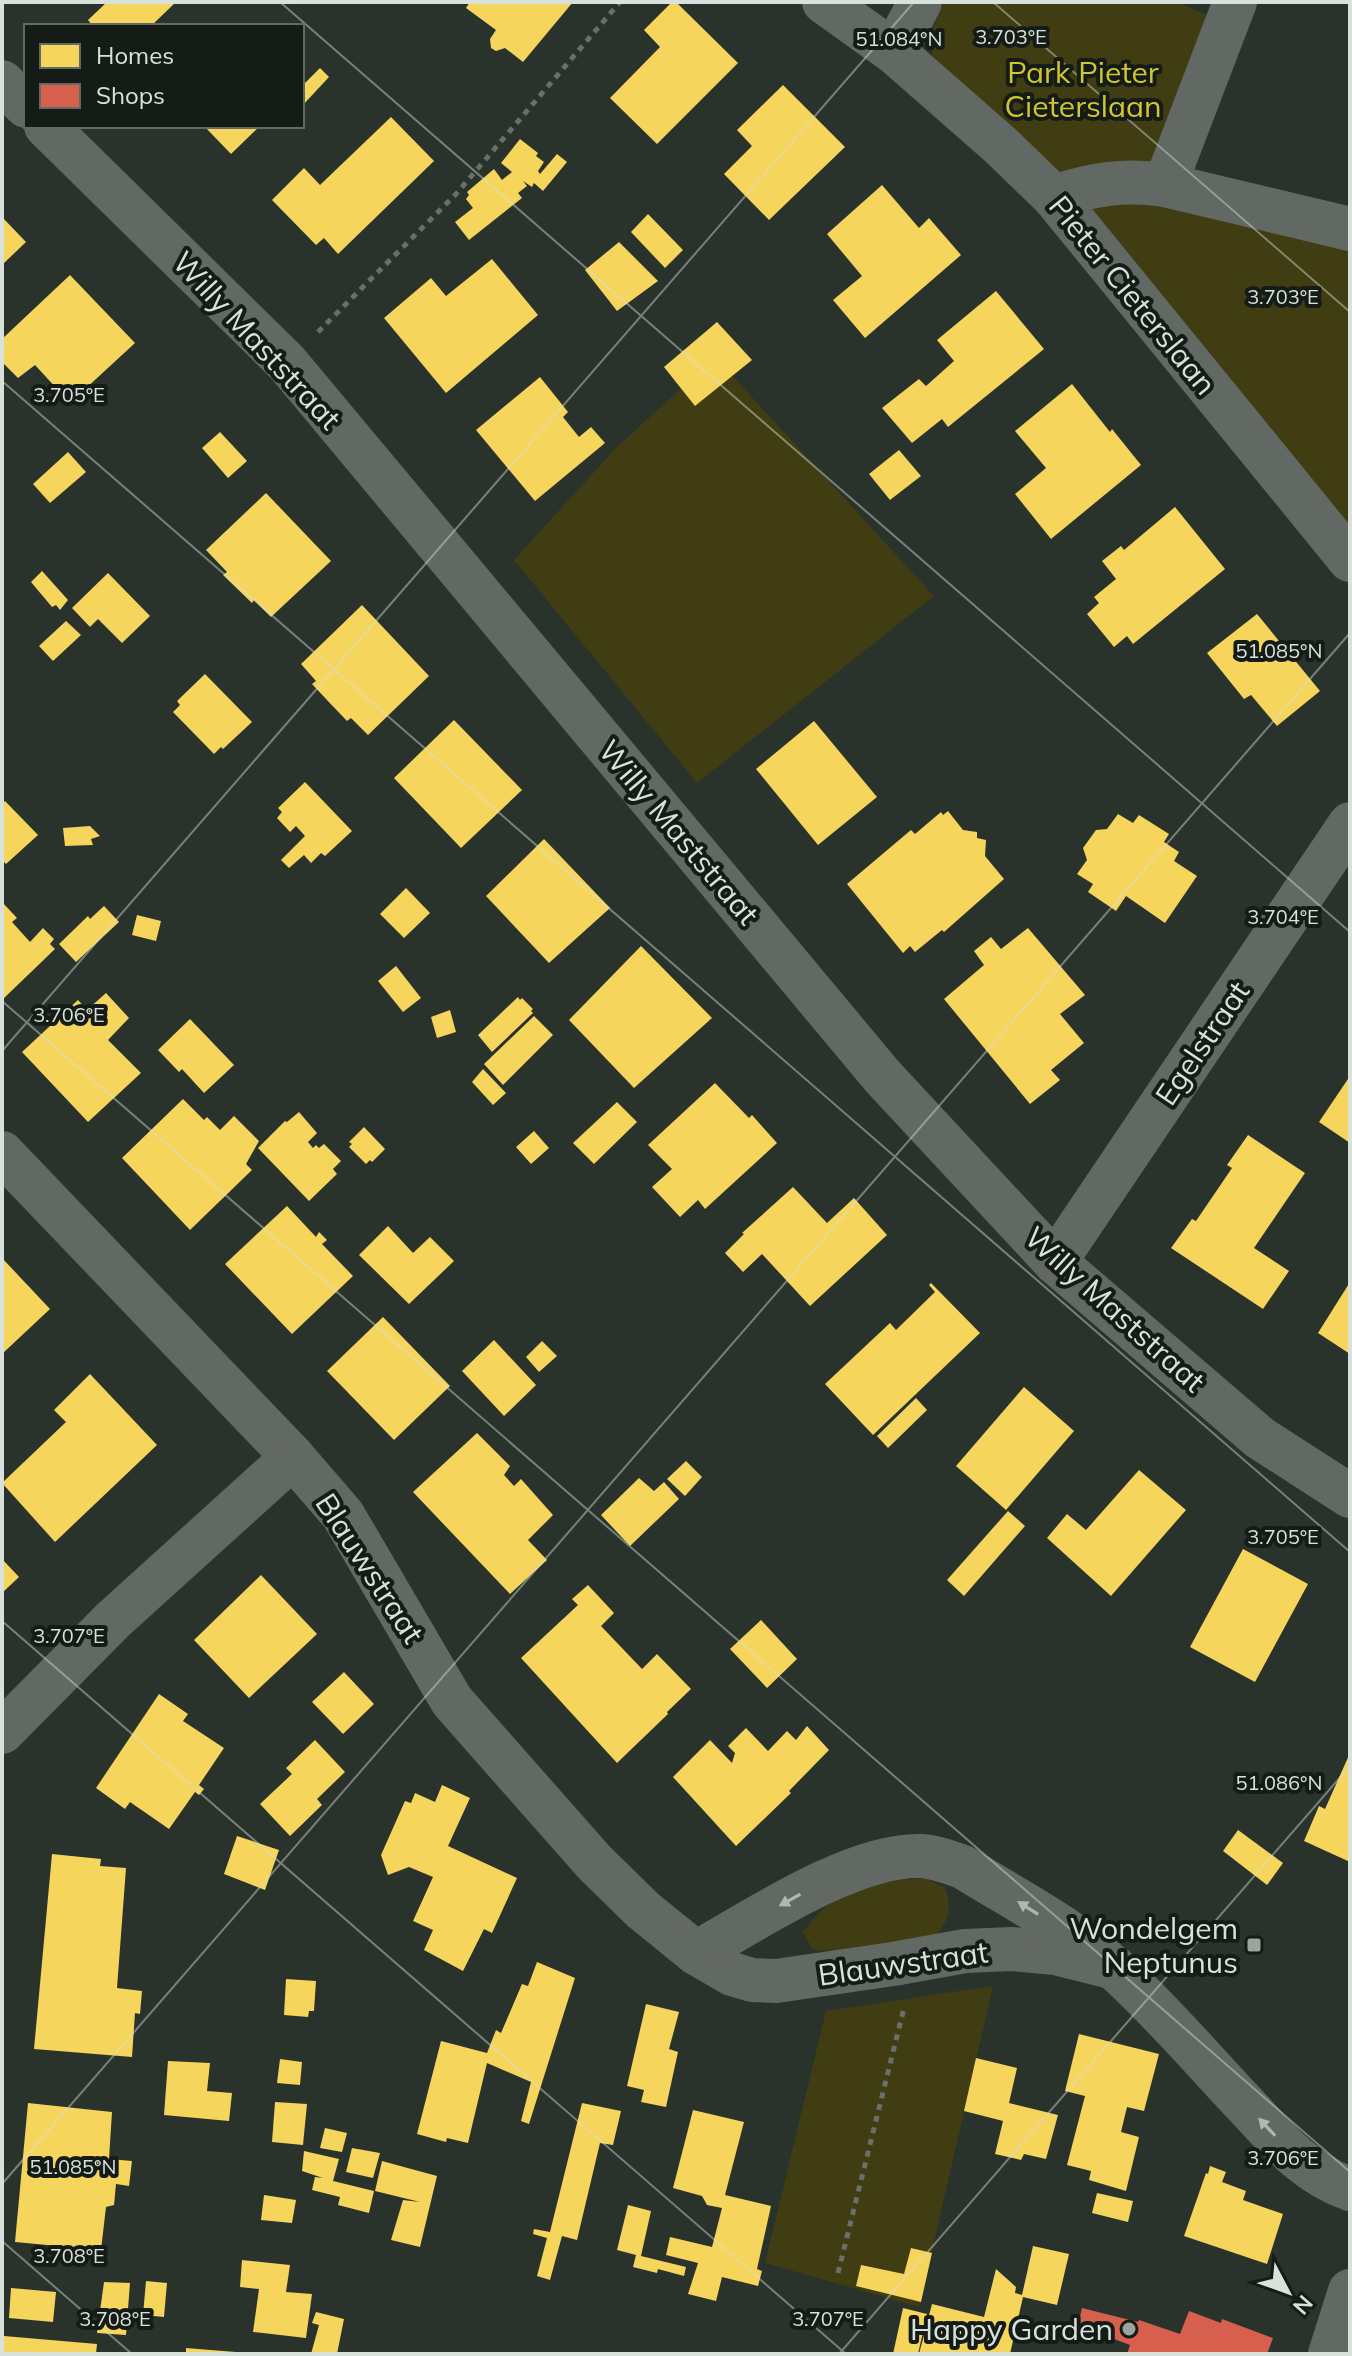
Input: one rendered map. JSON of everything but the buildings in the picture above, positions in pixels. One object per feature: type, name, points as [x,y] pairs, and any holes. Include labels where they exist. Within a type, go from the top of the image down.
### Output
[{"type":"street","name":"Pieter Cieterslaan","points":[[824,2],[894,52],[1054,197],[1350,560]]},
{"type":"street","points":[[894,52],[920,2]]},
{"type":"street","points":[[1165,185],[1235,2]]},
{"type":"street","points":[[2,82],[24,104]]},
{"type":"street","name":"Willy Maststraat","points":[[48,128],[287,363],[882,1076],[1055,1262],[1260,1438],[1350,1496]]},
{"type":"street","points":[[1054,197],[1087,186],[1135,181],[1165,185],[1350,229]]},
{"type":"street","name":"Egelstraat","points":[[1055,1262],[1350,824]]},
{"type":"street","name":"Blauwstraat","points":[[2,1153],[293,1457],[343,1515],[452,1701],[594,1862],[643,1910],[696,1953],[732,1974],[752,1980],[776,1981],[965,1951],[1012,1949],[1055,1953],[1115,1968]]},
{"type":"street","points":[[2,1732],[113,1620],[293,1457]]},
{"type":"street","name":"Blauwstraat","points":[[696,1953],[843,1873],[921,1856],[963,1867],[1084,1942],[1115,1968],[1301,2164],[1331,2183],[1350,2189]]},
{"type":"street","points":[[1330,2354],[1350,2291]]},
{"type":"path","points":[[287,363],[456,194],[620,2]]},
{"type":"path","points":[[838,2273],[904,2008],[893,1964]]},
{"type":"green space","name":"Park Pieter Cieterslaan","points":[[944,2],[1176,2],[1207,15],[1140,188],[1350,242],[1350,542],[932,68],[933,27]]},
{"type":"green space","points":[[715,357],[934,596],[697,783],[514,560],[615,449]]},
{"type":"green space","points":[[905,1879],[927,1879],[945,1888],[949,1904],[947,1917],[931,1942],[860,1952],[813,1950],[803,1932],[824,1909],[861,1888]]},
{"type":"green space","points":[[993,1986],[919,2307],[765,2263],[826,2011]]},
{"type":"place","name":"Wondelgem Neptunus","points":[[1254,1945]]},
{"type":"place","name":"Happy Garden","points":[[1129,2329]]}]
